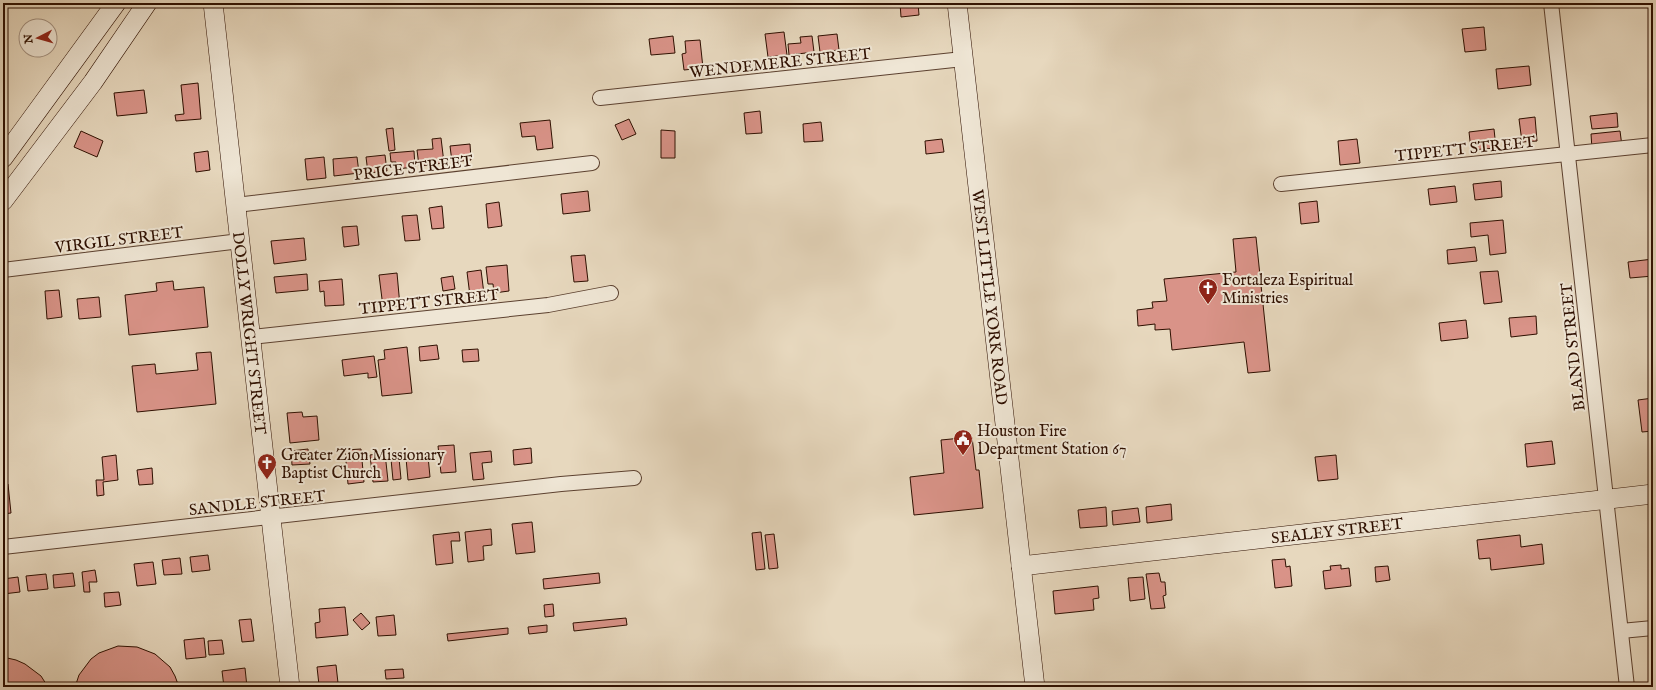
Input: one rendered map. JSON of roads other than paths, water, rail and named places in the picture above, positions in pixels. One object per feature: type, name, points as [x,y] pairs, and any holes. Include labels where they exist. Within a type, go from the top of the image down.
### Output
[{"type":"street","points":[[3,158],[116,3]]},
{"type":"street","points":[[3,201],[93,82],[146,3]]},
{"type":"street","name":"DOLLY WRIGHT STREET","points":[[213,3],[290,687]]},
{"type":"street","name":"WEST LITTLE YORK ROAD","points":[[956,3],[1035,687]]},
{"type":"street","name":"BLAND STREET","points":[[1551,3],[1627,687]]},
{"type":"street","name":"WENDEMERE STREET","points":[[600,98],[963,59]]},
{"type":"street","name":"TIPPETT STREET","points":[[1281,184],[1653,145]]},
{"type":"street","name":"PRICE STREET","points":[[236,205],[592,163]]},
{"type":"street","name":"VIRGIL STREET","points":[[3,270],[240,241]]},
{"type":"street","name":"TIPPETT STREET","points":[[251,337],[548,306],[611,293]]},
{"type":"street","name":"SANDLE STREET","points":[[3,547],[561,484],[634,478]]},
{"type":"street","name":"SEALEY STREET","points":[[1021,566],[1653,494]]},
{"type":"street","points":[[1621,631],[1653,628]]},
{"type":"place","name":"Fortaleza Espiritual Ministries","points":[[1208,305]]},
{"type":"place","name":"Houston Fire Department Station 67","points":[[963,456]]},
{"type":"place","name":"Greater Zion Missionary Baptist Church","points":[[267,480]]}]
